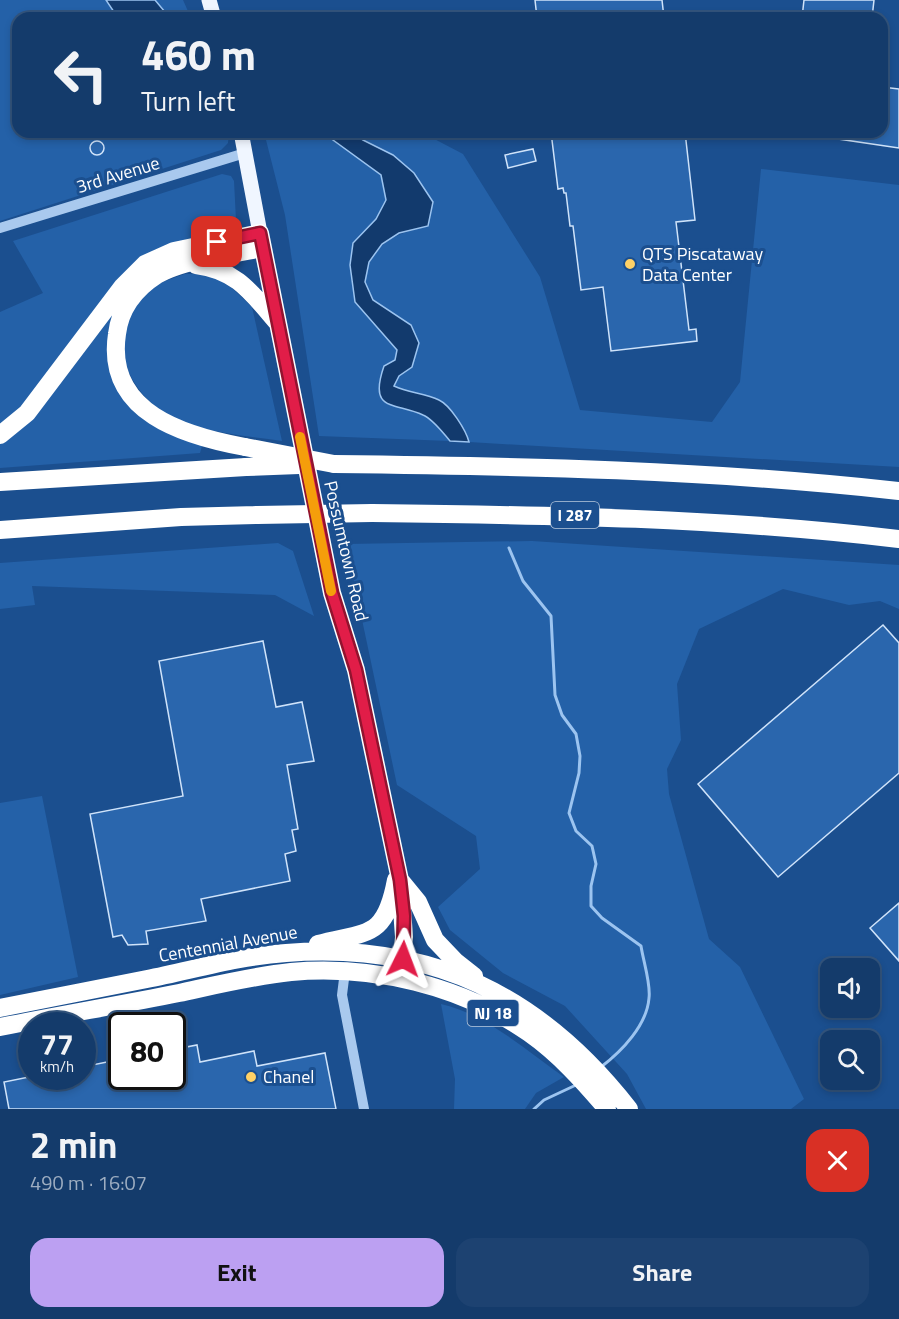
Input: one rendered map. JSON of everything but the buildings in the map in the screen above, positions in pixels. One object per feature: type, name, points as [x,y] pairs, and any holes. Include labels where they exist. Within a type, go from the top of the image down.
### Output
[{"type":"highway","points":[[262,241],[159,274],[135,294],[125,306],[120,318],[115,343],[116,363],[121,378],[139,403],[172,428],[191,435],[334,464]]},
{"type":"highway","points":[[0,435],[27,413],[119,292],[145,264],[174,251],[262,241]]},
{"type":"highway","name":"Possumtown Road","points":[[262,241],[332,593],[356,670],[399,875],[404,916],[400,978]]},
{"type":"highway","points":[[188,264],[230,274],[249,290],[277,322]]},
{"type":"highway","points":[[0,482],[246,466],[360,464],[531,466],[693,474],[899,491]]},
{"type":"highway","name":"I 287","points":[[2,532],[181,517],[372,513],[574,515],[779,528],[899,539]]},
{"type":"highway","points":[[284,953],[361,935],[377,927],[388,912],[399,875]]},
{"type":"highway","points":[[399,875],[418,902],[435,940],[454,961],[489,989]]},
{"type":"highway","name":"Centennial Avenue","points":[[0,1008],[284,953],[343,951],[403,959],[444,970],[489,989],[535,1016],[579,1064],[590,1089],[607,1109]]},
{"type":"highway","name":"Centennial Avenue","points":[[0,1027],[291,972],[345,971],[400,978],[450,993],[528,1032],[604,1078],[629,1109]]},
{"type":"main road","name":"Possumtown Road","points":[[242,138],[262,241]]},
{"type":"street","name":"3rd Avenue","points":[[0,228],[245,153]]},
{"type":"street","points":[[345,971],[342,995],[364,1109]]},
{"type":"shaded area","points":[[0,0],[106,0],[114,12],[12,12],[12,138],[228,138],[228,143],[221,150],[0,221]]},
{"type":"shaded area","points":[[106,0],[155,0],[165,12],[114,12]]},
{"type":"shaded area","points":[[155,0],[183,0],[188,12],[165,12]]},
{"type":"shaded area","points":[[266,138],[330,138],[381,175],[386,200],[376,219],[353,243],[355,302],[397,350],[395,360],[384,366],[379,391],[382,398],[394,406],[427,417],[450,441],[319,436],[285,215]]},
{"type":"shaded area","points":[[330,138],[360,138],[393,155],[414,173],[433,202],[428,226],[399,233],[382,244],[369,262],[365,282],[373,300],[411,325],[419,343],[412,367],[399,376],[394,386],[443,403],[457,418],[469,442],[450,441],[427,417],[387,403],[379,391],[384,366],[395,360],[397,350],[355,302],[350,265],[353,243],[376,219],[386,200],[381,175]]},
{"type":"shaded area","points":[[432,138],[463,154],[540,277],[580,410],[712,422],[740,382],[761,169],[899,185],[899,467],[469,442],[457,418],[439,400],[394,386],[399,376],[412,367],[411,325],[372,300],[366,284],[366,273],[375,253],[381,246],[407,232],[428,226],[433,202],[416,176],[405,165],[388,152],[362,139]]},
{"type":"shaded area","points":[[222,174],[231,176],[234,181],[236,220],[223,233],[153,252],[30,399],[0,425],[0,312],[43,293],[13,241]]},
{"type":"shaded area","points":[[185,274],[210,274],[233,289],[252,307],[282,441],[217,432],[173,421],[144,395],[134,382],[123,353],[126,323],[133,308],[153,287]]},
{"type":"shaded area","points":[[111,313],[114,315],[117,382],[202,446],[200,453],[0,468],[0,440]]},
{"type":"shaded area","points":[[532,541],[899,565],[899,609],[880,601],[849,605],[783,589],[699,629],[677,684],[681,740],[667,769],[669,794],[709,939],[740,967],[804,1099],[791,1109],[646,1109],[627,1074],[565,1006],[503,973],[450,930],[438,907],[480,869],[476,836],[397,785],[346,544]]},
{"type":"shaded area","points":[[278,543],[293,551],[314,616],[275,595],[32,586],[35,605],[0,609],[0,563]]},
{"type":"shaded area","points":[[42,796],[78,977],[0,995],[0,803]]},
{"type":"shaded area","points":[[441,1004],[458,1009],[490,1025],[564,1077],[536,1093],[525,1109],[454,1109],[455,1079]]},
{"type":"waterway","points":[[509,548],[523,581],[551,616],[555,695],[562,715],[576,734],[580,756],[579,773],[569,813],[576,831],[592,846],[596,864],[591,886],[591,906],[602,918],[641,946],[648,979],[649,998],[644,1018],[625,1045],[601,1067]]},
{"type":"waterway","points":[[534,1109],[544,1100],[576,1085]]},
{"type":"slow traffic","points":[[300,437],[331,591]]},
{"type":"place","name":"QTS Piscataway Data Center","points":[[630,264]]},
{"type":"place","name":"Chanel","points":[[251,1077]]},
{"type":"route","points":[[217,242],[260,233],[332,593],[338,619],[356,670],[400,880],[404,916],[403,959]]}]
